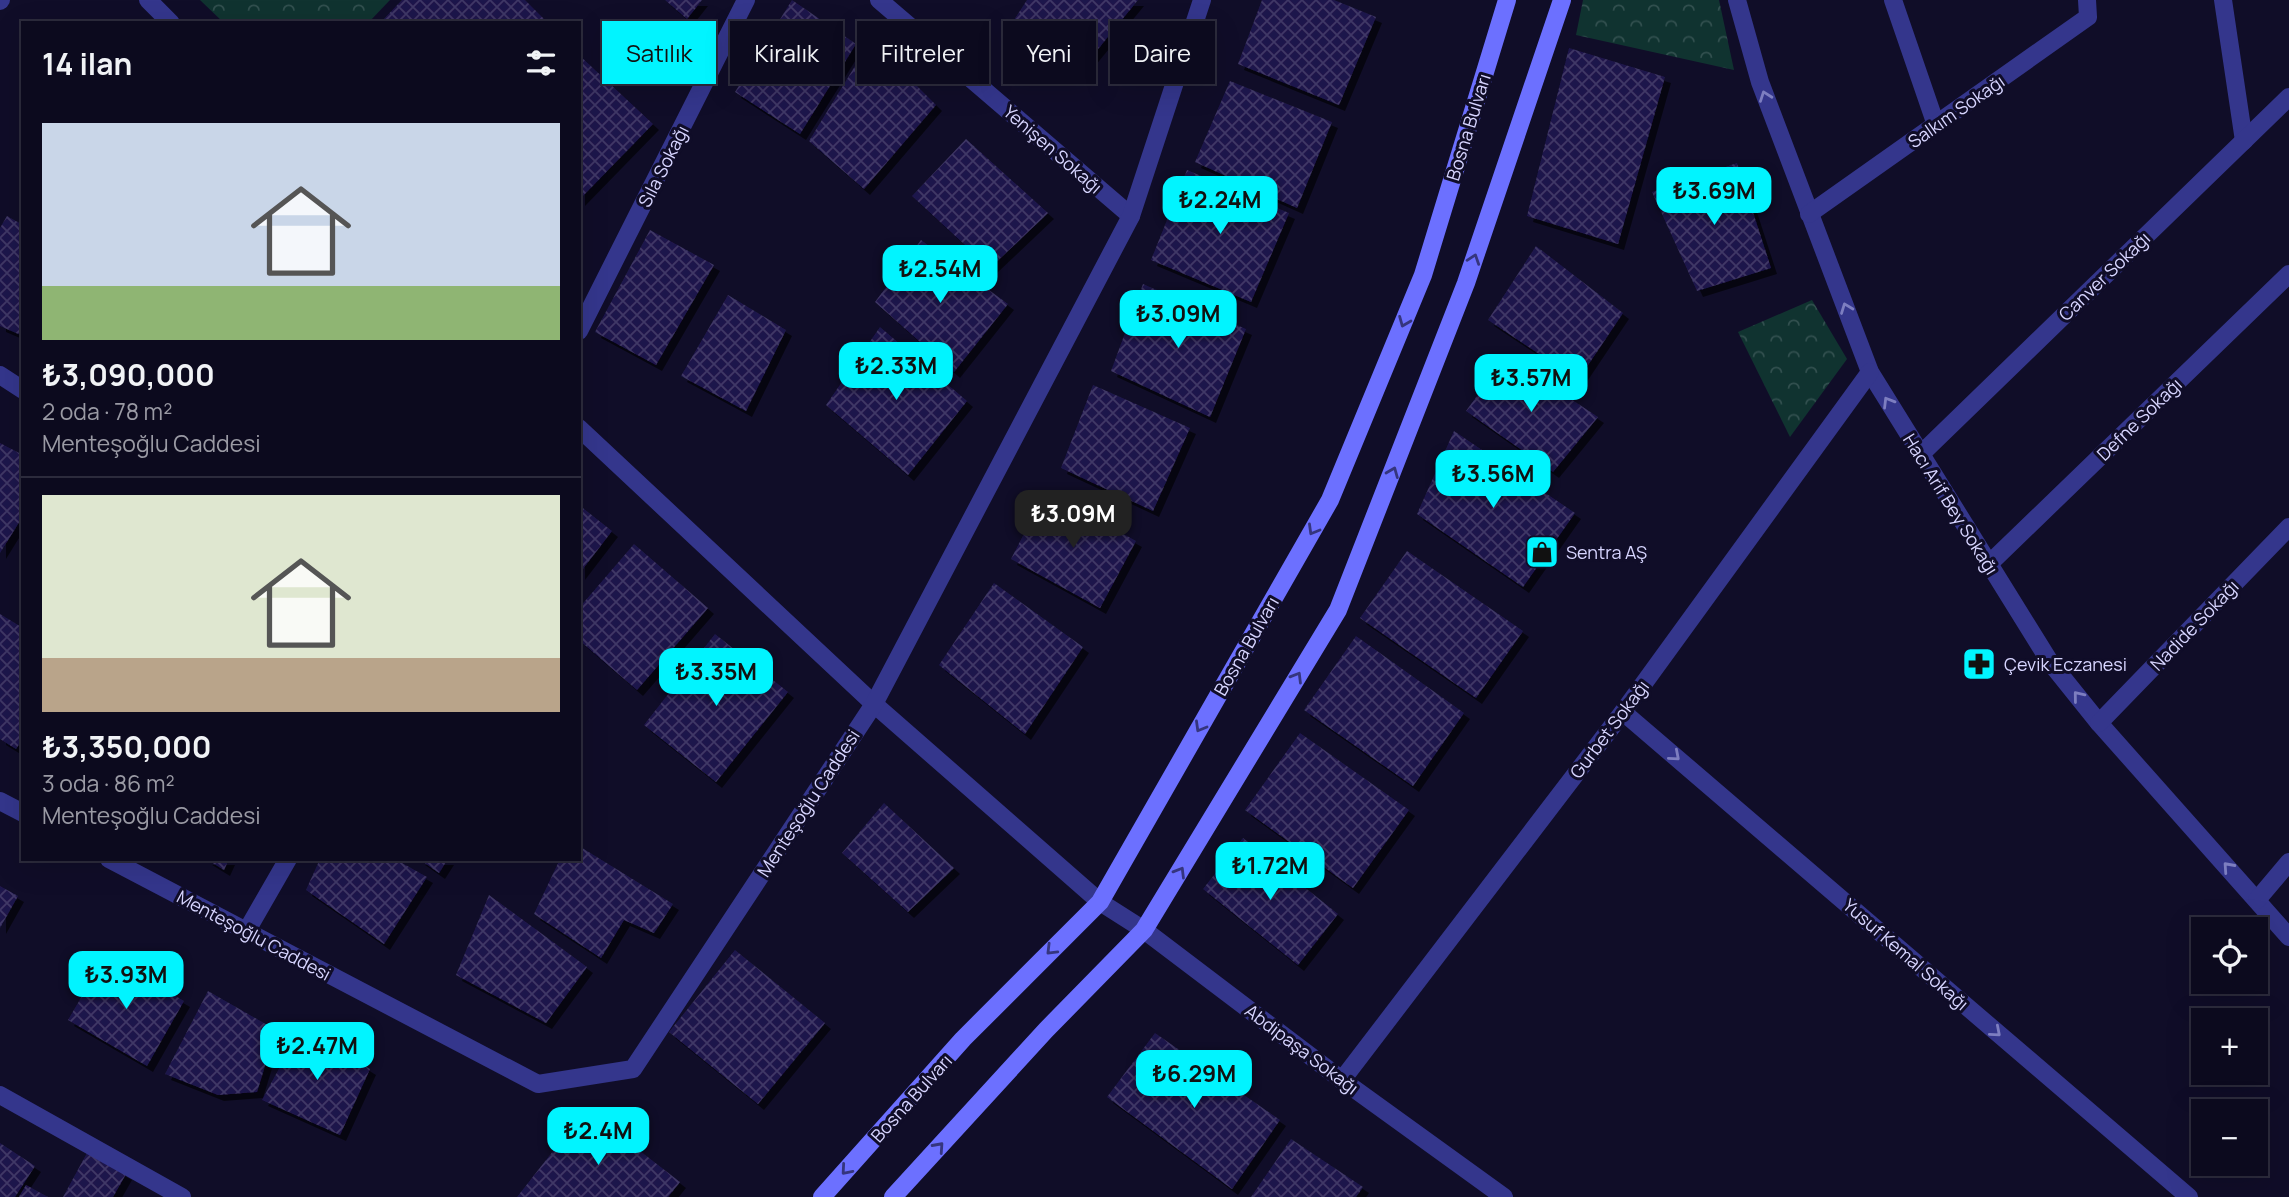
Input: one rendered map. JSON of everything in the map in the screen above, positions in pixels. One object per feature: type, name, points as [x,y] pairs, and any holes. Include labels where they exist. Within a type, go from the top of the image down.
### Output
[{"type":"main road","name":"Bosna Bulvarı","points":[[822,1197],[963,1040],[1100,902],[1330,500],[1423,275],[1507,0]]},
{"type":"main road","points":[[893,1197],[1046,1030],[1144,930],[1338,610],[1466,283],[1562,0]]},
{"type":"street","points":[[148,0],[169,21]]},
{"type":"street","name":"Sıla Sokağı","points":[[581,327],[746,0]]},
{"type":"street","name":"Yenişen Sokağı","points":[[879,0],[1131,216]]},
{"type":"street","name":"Menteşoğlu Caddesi","points":[[113,861],[538,1084],[633,1069],[874,704],[1131,216],[1202,0]]},
{"type":"street","name":"Hacı Arif Bey Sokağı","points":[[1737,0],[1760,82],[1870,372],[2050,662],[2099,723],[2289,937]]},
{"type":"street","points":[[1893,0],[1936,125]]},
{"type":"street","name":"Salkım Sokağı","points":[[1809,214],[2088,17],[2087,0]]},
{"type":"street","points":[[2223,0],[2244,141]]},
{"type":"street","name":"Canver Sokağı","points":[[1920,455],[2289,97]]},
{"type":"street","name":"Defne Sokağı","points":[[1989,564],[2289,274]]},
{"type":"street","name":"Gurbet Sokağı","points":[[1342,1080],[1623,712],[1870,372]]},
{"type":"street","points":[[0,375],[21,389]]},
{"type":"street","name":"Abdipaşa Sokağı","points":[[581,430],[874,704],[1100,902],[1144,930],[1342,1080],[1504,1197]]},
{"type":"street","name":"Nadide Sokağı","points":[[2099,723],[2289,527]]},
{"type":"street","name":"Yusuf Kemal Sokağı","points":[[1623,712],[2189,1197]]},
{"type":"street","points":[[0,802],[21,812]]},
{"type":"street","points":[[246,932],[287,861]]},
{"type":"street","points":[[2257,900],[2289,862]]},
{"type":"street","points":[[0,1096],[182,1197]]},
{"type":"green space","points":[[200,0],[390,0],[370,21],[222,21]]},
{"type":"green space","points":[[1583,0],[1719,0],[1734,70],[1576,35]]},
{"type":"green space","points":[[1812,300],[1847,359],[1790,437],[1738,332]]},
{"type":"building","points":[[402,0],[525,0],[546,21],[382,21]]},
{"type":"building","points":[[665,0],[702,0],[687,19]]},
{"type":"building","points":[[792,0],[823,21],[779,21]]},
{"type":"building","points":[[1027,0],[1138,0],[1121,21],[1110,21],[1110,34],[1096,51],[1096,21],[1013,21]]},
{"type":"building","points":[[1262,0],[1334,0],[1376,17],[1339,105],[1238,64]]},
{"type":"building","points":[[843,35],[856,44],[843,65]]},
{"type":"building","points":[[1569,48],[1665,77],[1618,244],[1527,216]]},
{"type":"building","points":[[581,57],[602,76],[602,84],[610,84],[653,124],[581,198]]},
{"type":"building","points":[[857,63],[857,84],[915,84],[936,105],[864,189],[809,141]]},
{"type":"building","points":[[1230,81],[1332,122],[1297,208],[1195,162]]},
{"type":"building","points":[[740,84],[831,84],[800,134],[735,92]]},
{"type":"building","points":[[966,139],[1048,213],[990,268],[912,196]]},
{"type":"building","points":[[1737,163],[1771,268],[1697,291],[1652,192]]},
{"type":"building","points":[[1187,170],[1289,213],[1251,302],[1151,260]]},
{"type":"building","points":[[7,216],[21,224],[21,335],[0,326],[0,228]]},
{"type":"building","points":[[650,230],[714,265],[656,365],[595,332]]},
{"type":"building","points":[[921,240],[1008,304],[954,372],[875,302]]},
{"type":"building","points":[[1536,246],[1623,313],[1578,380],[1488,320]]},
{"type":"building","points":[[1143,284],[1246,329],[1210,417],[1111,371]]},
{"type":"building","points":[[728,295],[786,330],[746,411],[681,376]]},
{"type":"building","points":[[880,327],[967,401],[908,475],[826,405]]},
{"type":"building","points":[[1506,356],[1598,417],[1553,472],[1466,411]]},
{"type":"building","points":[[1093,385],[1190,428],[1153,511],[1061,468]]},
{"type":"building","points":[[1454,431],[1575,513],[1523,587],[1417,514]]},
{"type":"building","points":[[0,443],[21,454],[21,519],[0,553]]},
{"type":"building","points":[[1046,491],[1136,541],[1100,608],[1011,559]]},
{"type":"building","points":[[581,507],[612,531],[581,571]]},
{"type":"building","points":[[634,544],[708,608],[637,690],[581,642],[581,606]]},
{"type":"building","points":[[1407,551],[1523,631],[1476,698],[1360,618]]},
{"type":"building","points":[[994,583],[1083,647],[1025,734],[939,665]]},
{"type":"building","points":[[0,614],[21,627],[21,741],[16,749],[0,739]]},
{"type":"building","points":[[715,634],[788,692],[716,782],[644,725]]},
{"type":"building","points":[[1356,636],[1464,713],[1413,786],[1304,710]]},
{"type":"building","points":[[1300,733],[1409,810],[1353,888],[1245,810]]},
{"type":"building","points":[[884,803],[954,868],[908,912],[842,853]]},
{"type":"building","points":[[1243,838],[1338,914],[1298,965],[1203,889]]},
{"type":"building","points":[[581,847],[673,904],[654,933],[624,920],[601,958],[534,914],[559,861],[581,861]]},
{"type":"building","points":[[209,861],[228,861],[224,870]]},
{"type":"building","points":[[319,861],[399,861],[427,877],[384,944],[306,890]]},
{"type":"building","points":[[422,861],[447,861],[439,873]]},
{"type":"building","points":[[0,886],[18,896],[0,928]]},
{"type":"building","points":[[489,895],[587,967],[546,1023],[456,975]]},
{"type":"building","points":[[735,950],[825,1023],[758,1104],[669,1032]]},
{"type":"building","points":[[106,955],[184,1001],[147,1066],[68,1020]]},
{"type":"building","points":[[208,991],[276,1030],[257,1092],[218,1095],[165,1074]]},
{"type":"building","points":[[302,1026],[370,1069],[340,1135],[262,1100]]},
{"type":"building","points":[[1155,1033],[1280,1120],[1232,1189],[1107,1097]]},
{"type":"building","points":[[586,1109],[680,1182],[668,1197],[517,1197]]},
{"type":"building","points":[[1291,1139],[1363,1187],[1356,1197],[1251,1197]]},
{"type":"building","points":[[0,1143],[35,1166],[15,1197],[0,1197]]},
{"type":"building","points":[[87,1153],[126,1174],[113,1197],[63,1197]]},
{"type":"building","points":[[26,1185],[48,1197],[19,1197]]},
{"type":"place","name":"Sentra AŞ","points":[[1542,552]]},
{"type":"place","name":"Çevik Eczanesi","points":[[1979,664]]}]
